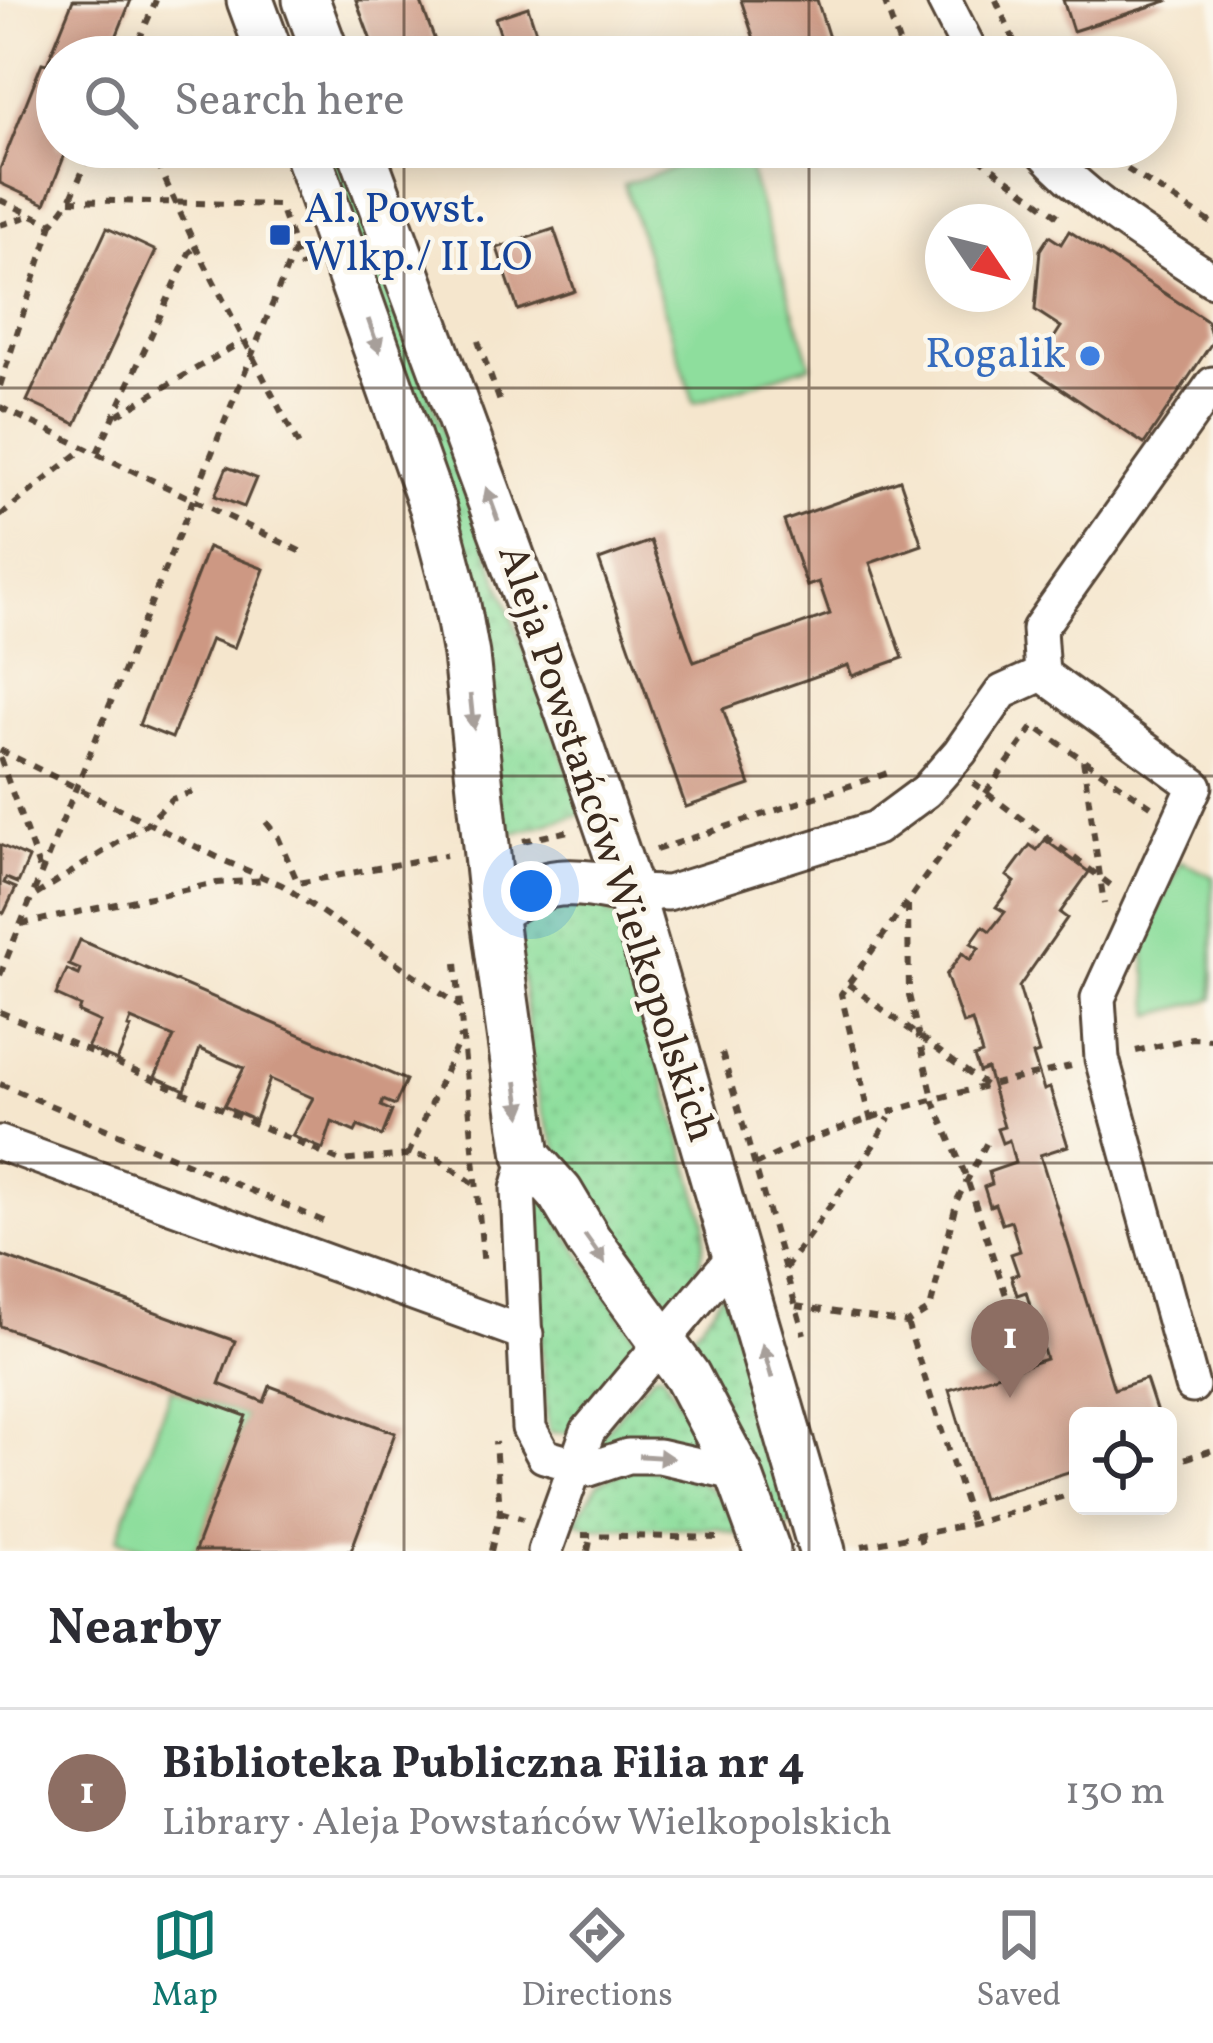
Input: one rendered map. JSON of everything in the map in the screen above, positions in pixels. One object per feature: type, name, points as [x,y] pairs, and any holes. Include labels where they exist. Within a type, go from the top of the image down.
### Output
[{"type":"main road","points":[[250,0],[264,36]]},
{"type":"main road","points":[[306,0],[319,36]]},
{"type":"main road","name":"Aleja Powstańców Wielkopolskich","points":[[312,168],[433,508],[454,588],[527,1156]]},
{"type":"main road","name":"Aleja Powstańców Wielkopolskich","points":[[368,168],[630,892],[736,1254],[840,1549]]},
{"type":"main road","points":[[493,912],[520,893],[552,882],[589,882],[630,892]]},
{"type":"main road","points":[[527,1156],[560,1193],[588,1240],[688,1376],[740,1474],[767,1551]]},
{"type":"street","points":[[944,0],[962,36]]},
{"type":"street","points":[[1060,168],[1123,221],[1213,280]]},
{"type":"street","points":[[1192,1386],[1102,1059],[1098,998],[1195,786],[1042,674],[1039,629],[1213,384]]},
{"type":"street","points":[[630,892],[668,893],[876,828],[926,791],[1002,692],[1042,674]]},
{"type":"street","points":[[0,1143],[526,1334]]},
{"type":"street","points":[[527,1156],[518,1189],[529,1428],[544,1456],[589,1469],[643,1455],[740,1474]]},
{"type":"street","points":[[545,1551],[588,1431],[736,1254]]},
{"type":"path","points":[[141,36],[156,0]]},
{"type":"path","points":[[884,0],[897,36]]},
{"type":"path","points":[[996,0],[1012,36]]},
{"type":"path","points":[[0,386],[52,224],[70,200],[84,168]]},
{"type":"path","points":[[160,168],[298,446]]},
{"type":"path","points":[[1125,168],[1213,224]]},
{"type":"path","points":[[0,200],[52,224]]},
{"type":"path","points":[[70,200],[280,206]]},
{"type":"path","points":[[0,225],[34,215]]},
{"type":"path","points":[[97,453],[189,253],[196,247]]},
{"type":"path","points":[[0,975],[295,250]]},
{"type":"path","points":[[113,418],[243,341]]},
{"type":"path","points":[[0,407],[304,553]]},
{"type":"path","points":[[0,516],[86,447]]},
{"type":"path","points":[[656,850],[939,758],[954,759],[1034,726]]},
{"type":"path","points":[[1034,726],[1177,824]]},
{"type":"path","points":[[871,1120],[841,994],[1034,726]]},
{"type":"path","points":[[0,754],[291,891],[461,1007]]},
{"type":"path","points":[[0,754],[42,874]]},
{"type":"path","points":[[954,759],[986,792],[1142,902]]},
{"type":"path","points":[[1083,760],[1107,925]]},
{"type":"path","points":[[33,896],[148,823],[172,799],[192,793]]},
{"type":"path","points":[[266,822],[278,837],[298,884]]},
{"type":"path","points":[[291,891],[298,884],[446,854],[448,876]]},
{"type":"path","points":[[22,924],[217,884],[268,879]]},
{"type":"path","points":[[908,902],[909,995],[934,1102],[966,1176],[1022,1343]]},
{"type":"path","points":[[454,941],[489,1320]]},
{"type":"path","points":[[848,984],[985,1086]]},
{"type":"path","points":[[0,1012],[340,1162],[408,1155],[437,1158],[477,1186]]},
{"type":"path","points":[[408,1155],[463,1032]]},
{"type":"path","points":[[755,1165],[791,1145],[871,1120],[985,1086],[1040,1076]]},
{"type":"path","points":[[0,1084],[323,1221]]},
{"type":"path","points":[[785,1269],[891,1114]]},
{"type":"path","points":[[820,1126],[824,1136]]},
{"type":"path","points":[[796,1306],[907,1323],[930,1309],[966,1176],[988,1140]]},
{"type":"path","points":[[907,1323],[972,1524]]},
{"type":"path","points":[[1177,1461],[1213,1450]]},
{"type":"path","points":[[840,1549],[972,1524],[1069,1495]]},
{"type":"path","points":[[919,1534],[924,1551]]},
{"type":"path","points":[[588,1551],[591,1537]]},
{"type":"green space","points":[[331,168],[347,168],[584,813],[507,835]]},
{"type":"green space","points":[[675,168],[749,168],[811,365],[694,403],[624,184]]},
{"type":"green space","points":[[1181,861],[1213,877],[1213,999],[1152,1015],[1143,939]]},
{"type":"green space","points":[[550,900],[604,907],[618,922],[705,1221],[697,1272],[668,1315],[574,1180],[537,1091],[519,955],[527,922]]},
{"type":"green space","points":[[536,1187],[641,1345],[568,1433],[549,1432],[547,1420],[530,1193]]},
{"type":"green space","points":[[723,1290],[793,1525],[781,1528],[686,1341]]},
{"type":"green space","points":[[655,1373],[662,1373],[708,1452],[665,1442],[593,1453],[605,1431]]},
{"type":"green space","points":[[171,1389],[246,1416],[195,1551],[150,1551],[117,1539]]},
{"type":"green space","points":[[635,1466],[701,1483],[722,1501],[742,1536],[717,1528],[590,1527],[575,1521],[599,1483]]},
{"type":"building","points":[[73,0],[131,0],[116,36],[58,36]]},
{"type":"building","points":[[356,0],[420,0],[433,36],[369,36]]},
{"type":"building","points":[[741,0],[817,0],[828,36],[753,36]]},
{"type":"building","points":[[1063,0],[1166,0],[1167,1],[1073,31]]},
{"type":"building","points":[[528,7],[537,36],[501,36],[495,18]]},
{"type":"building","points":[[36,78],[36,168],[60,168],[45,204],[0,183],[0,169]]},
{"type":"building","points":[[107,228],[156,251],[76,424],[27,401]]},
{"type":"building","points":[[554,229],[575,291],[518,310],[497,248]]},
{"type":"building","points":[[1069,231],[1207,321],[1213,341],[1144,444],[1033,370],[1061,327],[1035,310],[1040,250],[1049,236],[1061,244]]},
{"type":"building","points":[[227,467],[256,478],[244,507],[215,496]]},
{"type":"building","points":[[900,480],[922,545],[870,563],[903,658],[852,676],[848,665],[723,709],[750,785],[686,807],[599,560],[651,541],[694,662],[830,614],[819,582],[807,586],[784,521]]},
{"type":"building","points":[[208,547],[264,569],[234,648],[211,639],[172,738],[139,725]]},
{"type":"building","points":[[1045,840],[1089,872],[1060,913],[1067,918],[1019,987],[1039,1053],[1033,1055],[1044,1090],[1050,1088],[1068,1146],[1040,1155],[1114,1389],[1146,1379],[1155,1407],[1069,1407],[1069,1472],[982,1499],[949,1390],[1046,1359],[1026,1292],[1017,1295],[1011,1276],[1018,1274],[1011,1254],[1020,1251],[1011,1221],[1002,1224],[984,1187],[992,1184],[989,1172],[1015,1163],[1009,1140],[1002,1143],[997,1129],[1004,1127],[987,1069],[979,1072],[974,1057],[982,1054],[972,1021],[963,1024],[946,975],[962,953],[970,960],[979,948],[971,943],[983,926],[990,931],[1005,912],[996,907],[1015,882],[1007,876],[1030,845],[1037,850]]},
{"type":"building","points":[[0,845],[29,858],[18,883],[6,878],[4,883],[16,888],[4,913],[0,912]]},
{"type":"building","points":[[80,940],[406,1080],[395,1105],[383,1100],[381,1106],[392,1111],[382,1136],[332,1122],[323,1149],[292,1136],[313,1098],[270,1079],[255,1120],[224,1106],[244,1068],[200,1049],[185,1090],[155,1077],[174,1037],[131,1019],[117,1061],[87,1048],[100,1022],[56,995],[67,970],[79,975],[81,970],[69,965]]},
{"type":"building","points":[[0,1255],[235,1341],[219,1384],[264,1402],[270,1386],[395,1433],[351,1551],[195,1551],[246,1416],[0,1326]]},
{"type":"place","name":"Al. Powst. Wlkp./ II LO","points":[[280,235]]},
{"type":"place","name":"Rogalik","points":[[1090,356]]},
{"type":"place","name":"Biblioteka Publiczna Filia nr 4","points":[[1010,1398]]}]
